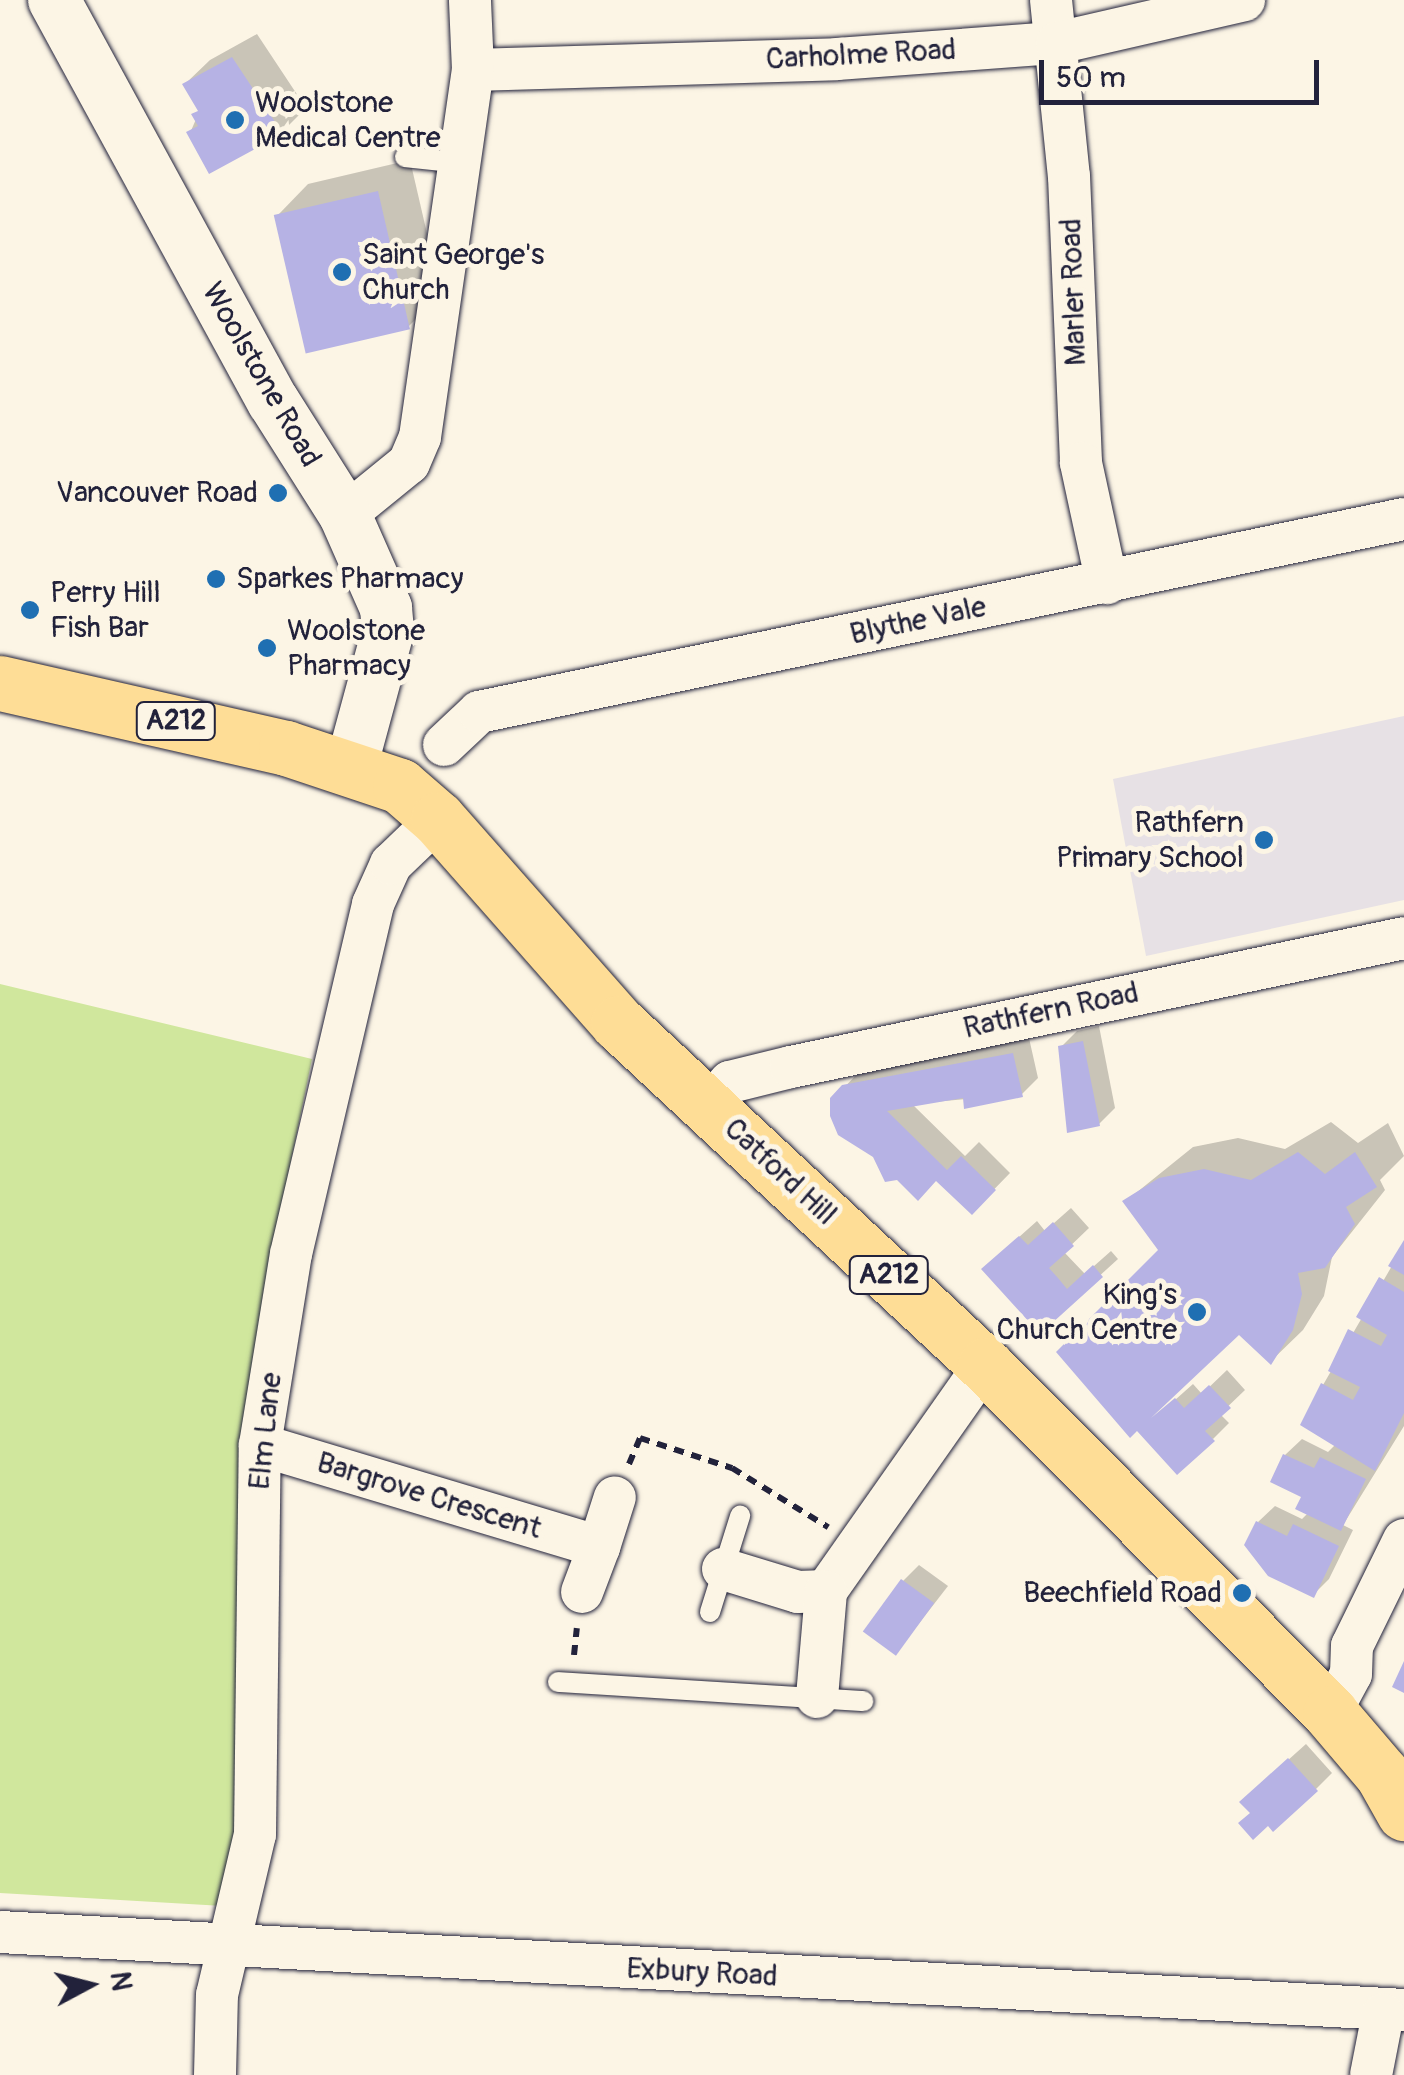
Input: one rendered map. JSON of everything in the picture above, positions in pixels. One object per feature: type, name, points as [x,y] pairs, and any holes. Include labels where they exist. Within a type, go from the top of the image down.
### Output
[{"type":"main road","name":"A212","points":[[0,683],[351,766]]},
{"type":"main road","name":"Catford Hill","points":[[351,766],[392,782],[438,818],[618,1023],[986,1365],[1330,1713],[1382,1774],[1404,1812]]},
{"type":"street","name":"Woolstone Road","points":[[54,0],[273,401],[344,514],[386,608],[388,631],[351,766]]},
{"type":"street","points":[[344,514],[409,464],[420,437],[473,70],[470,0]]},
{"type":"street","name":"Marler Road","points":[[1050,0],[1057,43],[1075,273],[1080,462],[1107,582]]},
{"type":"street","name":"Carholme Road","points":[[473,70],[837,59],[1057,43],[1244,0]]},
{"type":"street","name":"Blythe Vale","points":[[444,745],[479,712],[1404,520]]},
{"type":"street","name":"Elm Lane","points":[[216,2075],[217,1995],[255,1834],[260,1445],[291,1254],[373,904],[390,864],[438,818]]},
{"type":"street","name":"Rathfern Road","points":[[709,1105],[730,1082],[791,1066],[1404,938]]},
{"type":"street","points":[[817,1697],[826,1591],[860,1548],[960,1394],[986,1365]]},
{"type":"street","name":"Bargrove Crescent","points":[[260,1445],[599,1548]]},
{"type":"street","points":[[582,1592],[615,1497]]},
{"type":"street","points":[[1330,1713],[1351,1674],[1352,1646],[1404,1540]]},
{"type":"street","points":[[723,1569],[798,1592],[826,1591]]},
{"type":"street","name":"Exbury Road","points":[[0,1932],[1394,2012]]},
{"type":"street","points":[[1371,2075],[1394,2012]]},
{"type":"lane","points":[[405,157],[461,163]]},
{"type":"lane","points":[[710,1612],[740,1516]]},
{"type":"lane","points":[[558,1682],[863,1701]]},
{"type":"path","points":[[615,1497],[640,1438],[732,1468],[860,1548]]},
{"type":"path","points":[[573,1662],[582,1592]]},
{"type":"shaded area","name":"Rathfern Primary School","points":[[1404,716],[1404,900],[1146,956],[1113,779]]},
{"type":"green space","points":[[0,984],[312,1059],[266,1283],[239,1817],[223,1906],[0,1893]]},
{"type":"building","name":"Woolstone Medical Centre","points":[[232,57],[283,134],[209,174],[186,132],[198,126],[191,114],[198,111],[182,84]]},
{"type":"building","name":"Saint George's Church","points":[[378,191],[410,329],[306,353],[274,215]]},
{"type":"building","points":[[1083,1041],[1100,1126],[1067,1133],[1058,1046]]},
{"type":"building","points":[[1013,1053],[1023,1097],[964,1109],[963,1098],[887,1111],[947,1170],[961,1156],[996,1190],[972,1215],[936,1181],[918,1201],[897,1180],[885,1182],[873,1157],[838,1135],[830,1116],[830,1098],[842,1085]]},
{"type":"building","name":"King's Church Centre","points":[[1298,1152],[1325,1174],[1355,1152],[1377,1187],[1346,1207],[1355,1224],[1325,1268],[1298,1273],[1302,1294],[1293,1330],[1271,1365],[1239,1335],[1151,1418],[1175,1398],[1184,1408],[1209,1385],[1231,1408],[1205,1431],[1215,1441],[1177,1475],[1137,1431],[1130,1438],[1056,1352],[1158,1250],[1122,1201],[1159,1178],[1204,1169],[1251,1180]]},
{"type":"building","points":[[1053,1222],[1074,1246],[1049,1268],[1067,1289],[1093,1265],[1103,1277],[1040,1334],[981,1269],[1019,1236],[1028,1245]]},
{"type":"building","points":[[1404,1240],[1404,1275],[1388,1266]]},
{"type":"building","points":[[1379,1277],[1404,1292],[1404,1413],[1375,1471],[1300,1425],[1321,1383],[1353,1400],[1360,1387],[1328,1371],[1348,1329],[1381,1346],[1387,1335],[1356,1317]]},
{"type":"building","points":[[1283,1454],[1314,1468],[1320,1457],[1366,1479],[1341,1531],[1295,1509],[1301,1497],[1270,1482]]},
{"type":"building","points":[[1256,1521],[1287,1536],[1293,1524],[1339,1546],[1314,1598],[1268,1576],[1244,1545]]},
{"type":"building","points":[[901,1579],[934,1603],[896,1656],[863,1632]]},
{"type":"building","points":[[1404,1661],[1404,1693],[1392,1687]]},
{"type":"building","points":[[1288,1758],[1318,1791],[1273,1832],[1268,1826],[1253,1840],[1238,1823],[1250,1813],[1239,1802]]},
{"type":"place","name":"Woolstone Medical Centre","points":[[235,120]]},
{"type":"place","name":"Saint George's Church","points":[[342,272]]},
{"type":"place","name":"Vancouver Road","points":[[278,493]]},
{"type":"place","name":"Sparkes Pharmacy","points":[[216,579]]},
{"type":"place","name":"Perry Hill Fish Bar","points":[[30,610]]},
{"type":"place","name":"Woolstone Pharmacy","points":[[267,648]]},
{"type":"place","name":"Rathfern Primary School","points":[[1264,840]]},
{"type":"place","name":"King's Church Centre","points":[[1197,1312]]},
{"type":"place","name":"Beechfield Road","points":[[1242,1593]]}]
